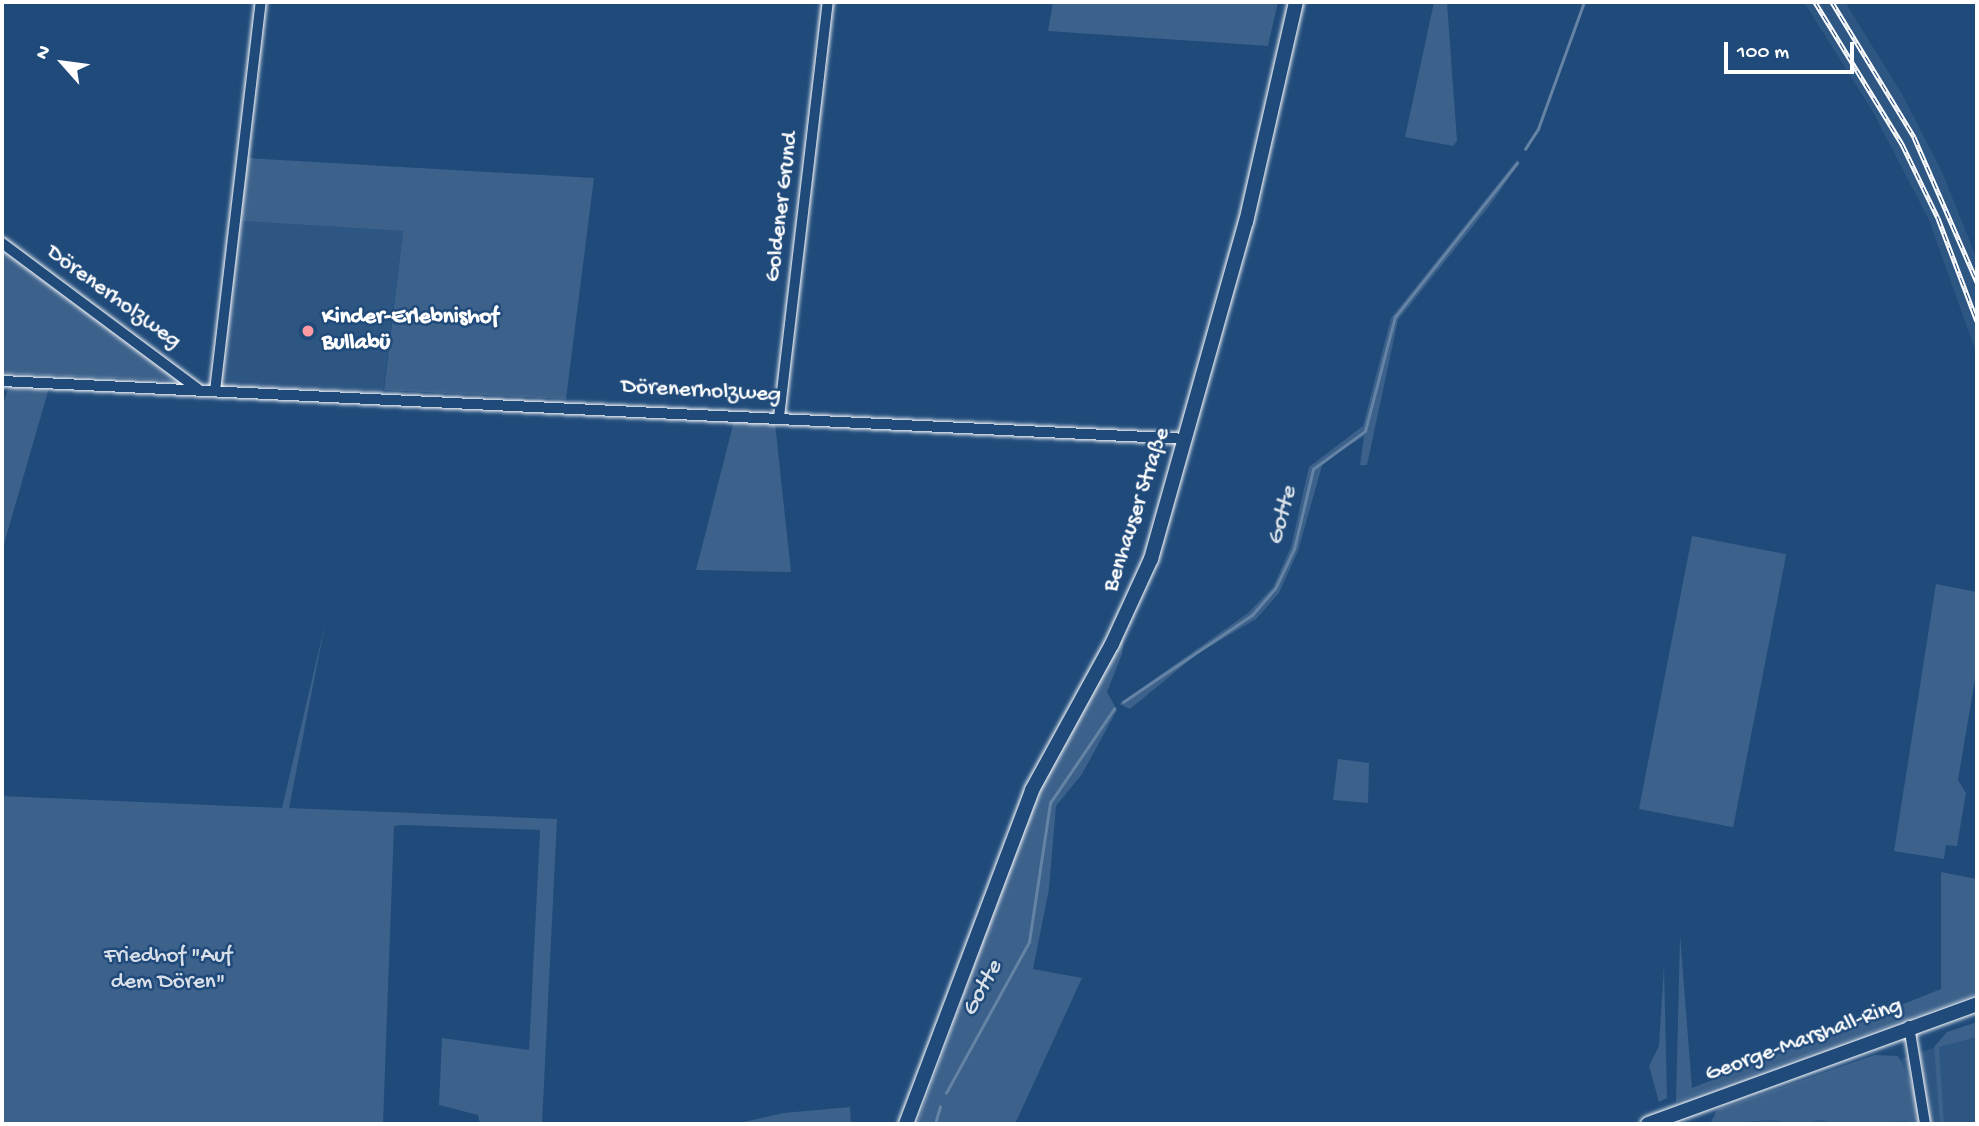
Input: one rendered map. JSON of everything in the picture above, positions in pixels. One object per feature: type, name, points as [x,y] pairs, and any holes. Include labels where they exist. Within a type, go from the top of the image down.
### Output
[{"type":"main road","name":"Benhauser Straße","points":[[906,1124],[1032,790],[1135,598],[1186,439],[1245,222],[1296,2]]},
{"type":"main road","name":"George-Marshall-Ring","points":[[1654,1122],[1977,1003]]},
{"type":"main road","points":[[900,1124],[912,1109]]},
{"type":"street","points":[[215,391],[261,2]]},
{"type":"street","name":"Goldener Grund","points":[[779,417],[828,2]]},
{"type":"street","name":"Dörenerholzweg","points":[[2,243],[198,389]]},
{"type":"street","name":"Dörenerholzweg","points":[[2,381],[1186,439]]},
{"type":"street","points":[[1909,1026],[1925,1124]]},
{"type":"shaded area","points":[[1804,2],[1845,2],[1902,94],[1942,172],[1977,259],[1977,355],[1929,220],[1873,112]]},
{"type":"shaded area","name":"Kinder-Erlebnishof Bullabü","points":[[240,221],[403,231],[383,393],[223,386],[219,382]]},
{"type":"shaded area","points":[[1977,1033],[1977,1124],[1710,1124]]},
{"type":"green space","points":[[1053,2],[1278,2],[1268,46],[1048,31]]},
{"type":"green space","points":[[1434,2],[1447,2],[1457,141],[1453,146],[1405,137]]},
{"type":"green space","points":[[247,158],[594,178],[566,399],[384,390],[403,231],[240,221]]},
{"type":"green space","points":[[1517,160],[1520,162],[1490,205],[1398,320],[1367,465],[1360,465],[1364,436],[1323,462],[1298,551],[1279,593],[1256,619],[1197,654],[1130,709],[1119,704],[1248,613],[1273,587],[1291,547],[1309,467],[1363,426],[1391,318]]},
{"type":"green space","points":[[2,248],[185,381],[2,373]]},
{"type":"green space","points":[[9,385],[49,388],[2,551],[2,408]]},
{"type":"green space","points":[[734,421],[775,423],[791,572],[696,570]]},
{"type":"green space","points":[[1692,536],[1786,554],[1733,827],[1639,809]]},
{"type":"green space","points":[[1936,584],[1977,592],[1977,667],[1958,780],[1966,793],[1957,846],[1946,845],[1944,859],[1894,851]]},
{"type":"green space","name":"Friedhof \"Auf dem Dören\"","points":[[325,624],[289,808],[557,819],[542,1124],[480,1124],[478,1115],[439,1105],[442,1038],[529,1050],[540,830],[403,825],[394,826],[383,1124],[2,1124],[2,796],[282,808]]},
{"type":"green space","points":[[1124,635],[1122,654],[1107,692],[1117,710],[1082,774],[1056,806],[1049,889],[1033,969],[1082,978],[1015,1124],[917,1124],[1036,794]]},
{"type":"green space","points":[[1338,759],[1369,763],[1368,803],[1333,800]]},
{"type":"green space","points":[[1941,872],[1977,879],[1977,994],[1676,1102],[1680,935],[1692,1088],[1941,989]]},
{"type":"green space","points":[[1664,966],[1667,1098],[1659,1102],[1649,1066],[1659,1046]]},
{"type":"green space","points":[[1977,1022],[1977,1037],[1939,1047],[1944,1124],[1940,1124],[1934,1047],[1947,1032]]},
{"type":"green space","points":[[1875,1055],[1898,1056],[1914,1091],[1919,1124],[1905,1121],[1840,1124],[1820,1120],[1801,1124],[1772,1120],[1710,1124],[1717,1110]]},
{"type":"green space","points":[[850,1107],[851,1124],[734,1124],[784,1113]]},
{"type":"waterway","name":"Gotte","points":[[1525,149],[1538,129],[1584,2]]},
{"type":"waterway","name":"Gotte","points":[[1123,702],[1252,615],[1275,589],[1294,549],[1313,469],[1365,431],[1395,317],[1517,163]]},
{"type":"waterway","name":"Gotte","points":[[946,1093],[1029,942],[1050,803],[1114,709]]},
{"type":"waterway","name":"Gotte","points":[[935,1124],[940,1107]]},
{"type":"railway","points":[[1815,2],[1902,144],[1938,218],[1977,321]]},
{"type":"railway","points":[[1832,2],[1914,137],[1977,282]]},
{"type":"place","name":"Kinder-Erlebnishof Bullabü","points":[[308,331]]}]
